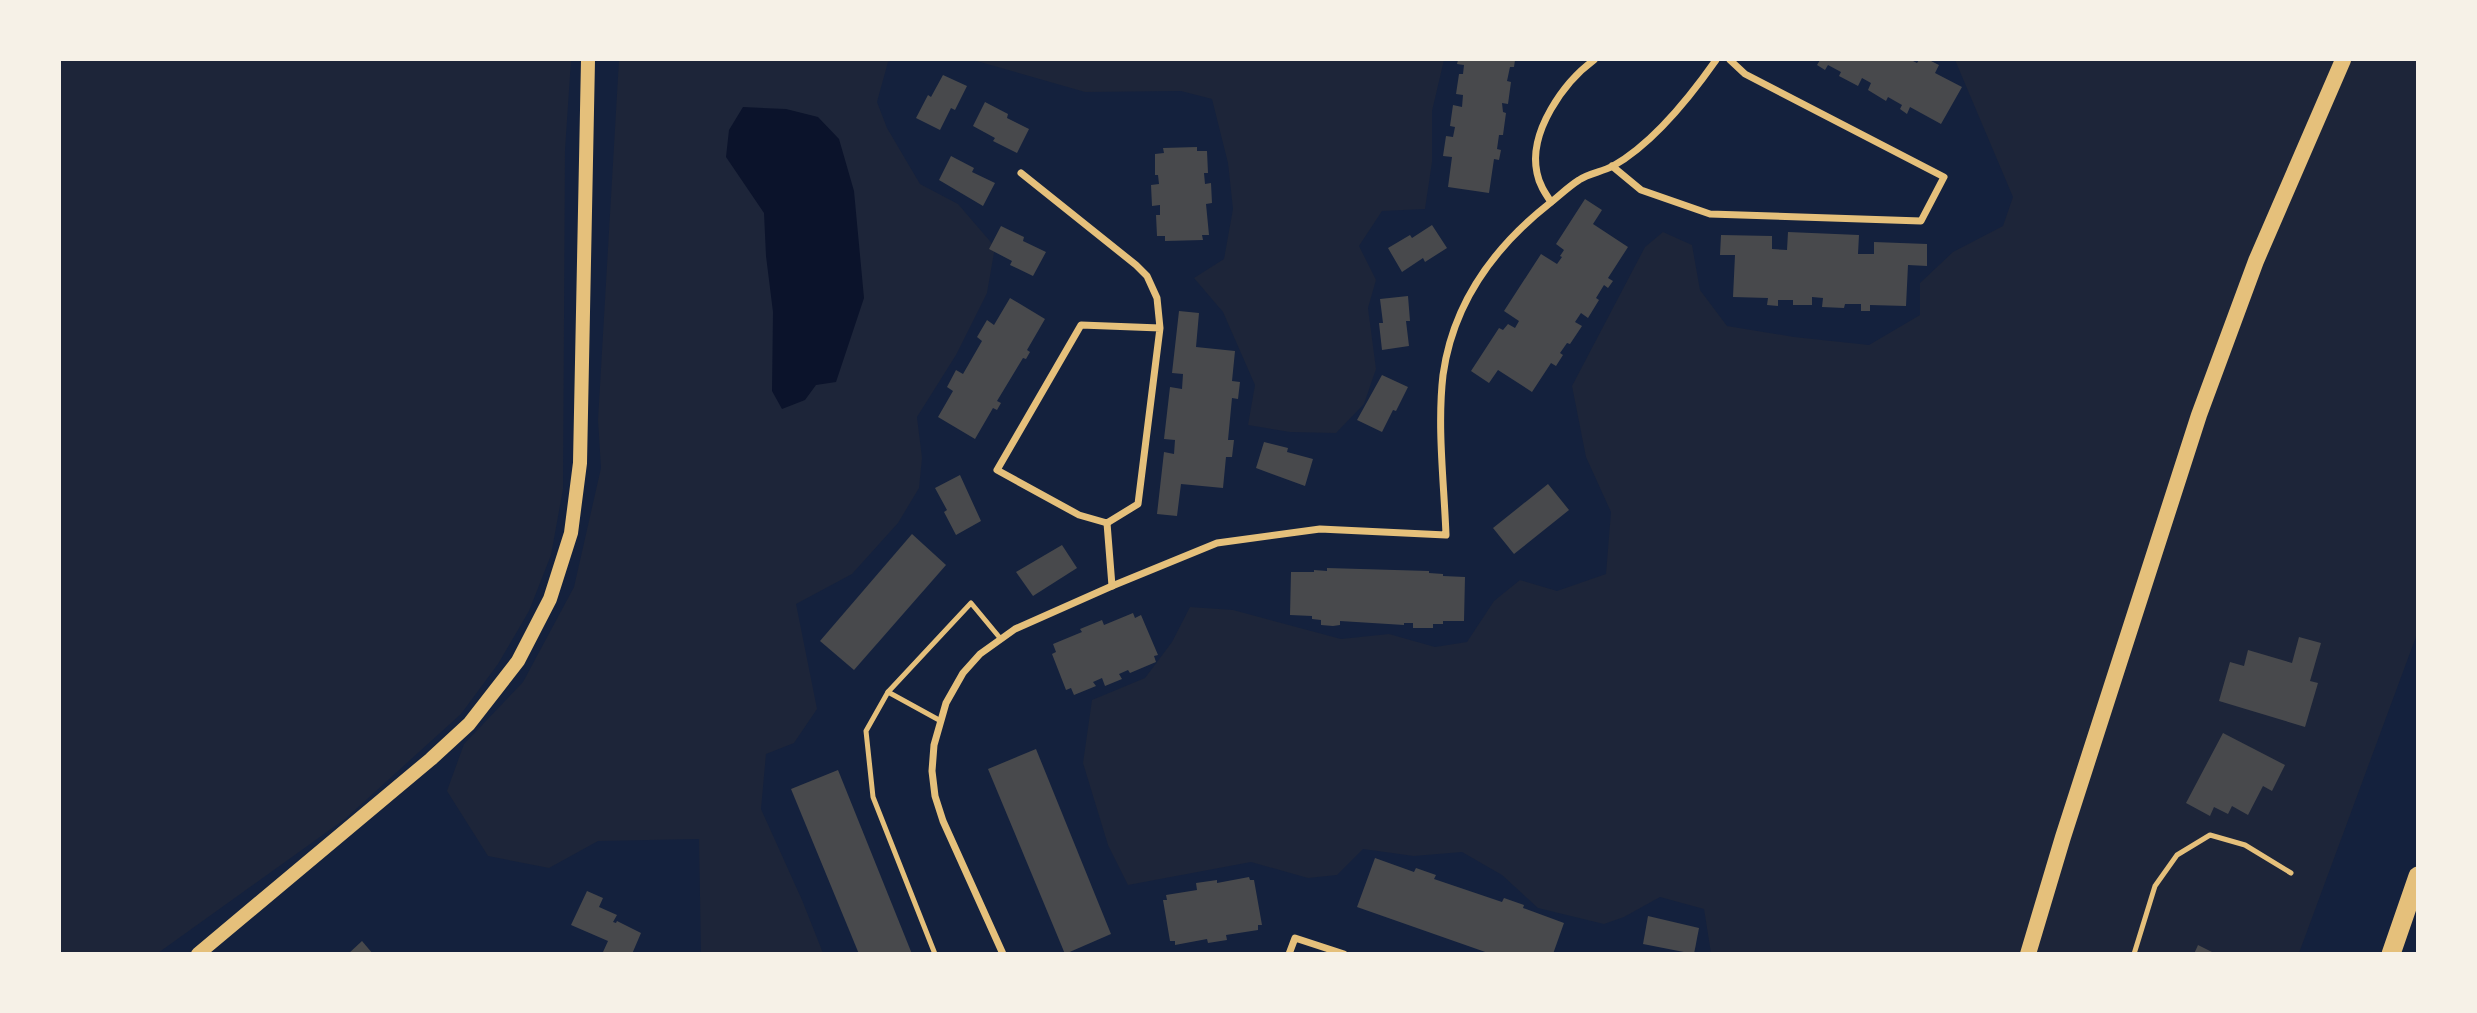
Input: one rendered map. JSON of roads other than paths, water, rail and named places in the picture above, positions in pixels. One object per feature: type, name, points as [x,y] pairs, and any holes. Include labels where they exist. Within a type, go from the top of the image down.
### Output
[{"type":"highway","points":[[2391,954],[2417,876]]},
{"type":"main road","points":[[198,954],[469,724],[518,661],[550,599],[571,533],[580,463],[588,60]]},
{"type":"main road","points":[[2028,954],[2194,427],[2253,270],[2343,60]]},
{"type":"street","points":[[1551,202],[1540,185],[1536,170],[1539,137],[1554,103],[1566,87],[1594,60]]},
{"type":"street","points":[[1003,954],[943,821],[935,796],[932,762],[939,720],[963,673],[980,654],[1015,629],[1111,586],[1217,544],[1320,529],[1446,535],[1442,392],[1448,349],[1456,324],[1475,284],[1494,255],[1518,229],[1580,179],[1612,166],[1641,145],[1679,108],[1716,60]]},
{"type":"street","points":[[1612,166],[1641,190],[1710,214],[1921,221],[1944,177],[1745,74],[1730,60]]},
{"type":"street","points":[[1021,173],[1142,270],[1157,298],[1160,328],[1138,504],[1107,523],[1079,515],[998,470],[1081,326],[1160,328]]},
{"type":"street","points":[[1107,523],[1111,586]]},
{"type":"street","points":[[1289,954],[1295,938],[1344,954]]},
{"type":"lane","points":[[935,954],[873,797],[866,731],[888,692],[971,603],[1000,638]]},
{"type":"lane","points":[[888,692],[939,720]]},
{"type":"lane","points":[[2134,954],[2155,886],[2177,855],[2210,835],[2245,845],[2291,873]]}]
